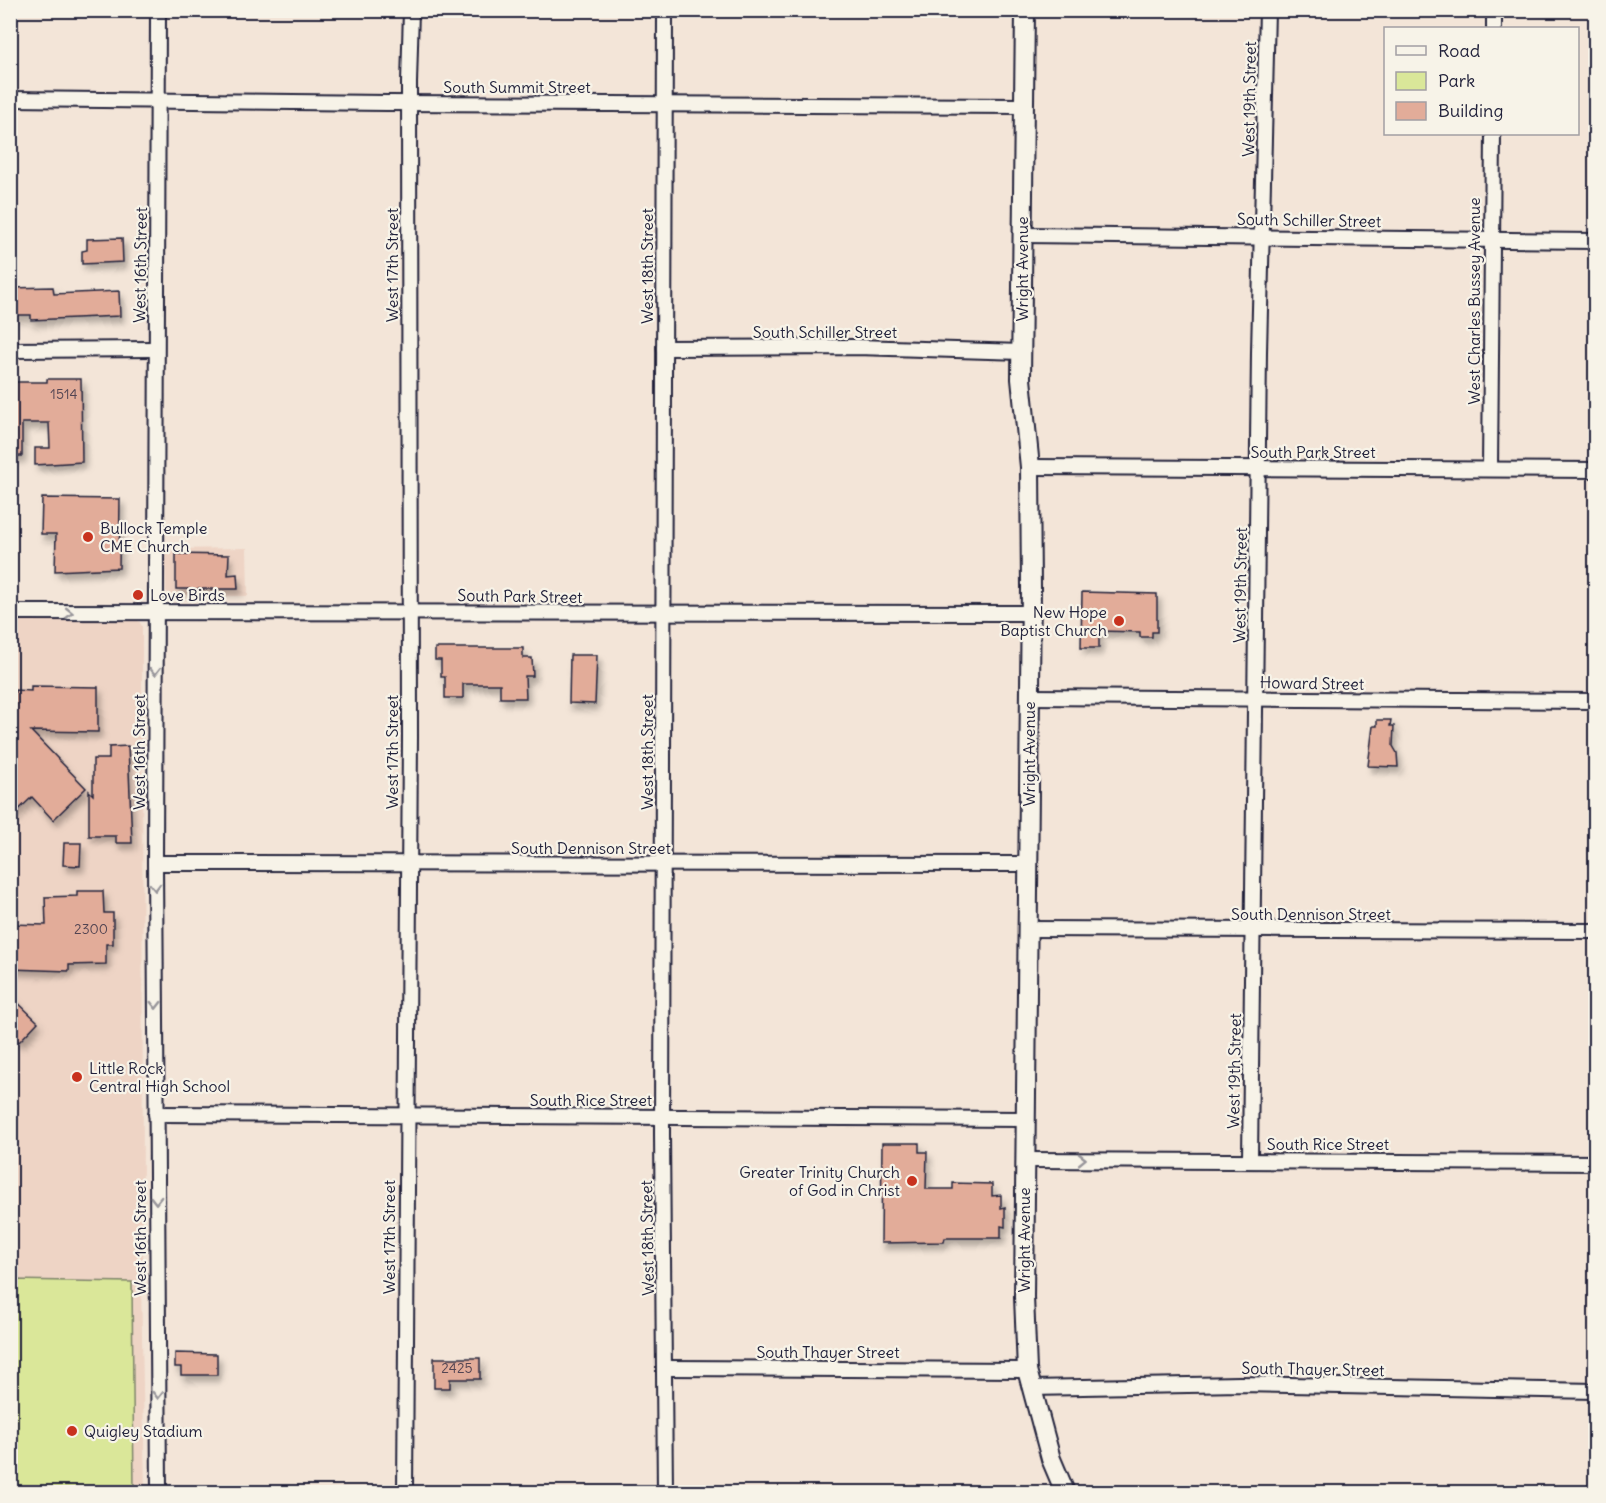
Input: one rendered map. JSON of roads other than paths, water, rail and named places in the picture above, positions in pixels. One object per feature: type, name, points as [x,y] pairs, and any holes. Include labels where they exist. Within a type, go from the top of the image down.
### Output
[{"type":"main road","name":"Wright Avenue","points":[[1025,10],[1021,379],[1029,467],[1028,864],[1024,1160],[1027,1370],[1051,1459],[1065,1492]]},
{"type":"street","name":"West 16th Street","points":[[158,10],[155,350],[155,863],[159,1492]]},
{"type":"street","name":"West 17th Street","points":[[405,1492],[411,10]]},
{"type":"street","name":"West 18th Street","points":[[665,10],[662,1117],[665,1492]]},
{"type":"street","name":"West 19th Street","points":[[1250,1160],[1258,468],[1267,10]]},
{"type":"street","points":[[1494,10],[1494,27]]},
{"type":"street","name":"South Summit Street","points":[[10,99],[1023,106]]},
{"type":"street","name":"West Charles Bussey Avenue","points":[[1490,469],[1490,240],[1493,135]]},
{"type":"street","name":"South Schiller Street","points":[[1022,235],[1596,241]]},
{"type":"street","name":"South Schiller Street","points":[[664,348],[857,347],[1022,352]]},
{"type":"street","points":[[10,350],[155,350]]},
{"type":"street","name":"South Park Street","points":[[1029,467],[1596,470]]},
{"type":"street","name":"South Park Street","points":[[10,612],[408,611],[664,614],[850,611],[1029,613]]},
{"type":"street","name":"Howard Street","points":[[1029,697],[1596,702]]},
{"type":"street","name":"South Dennison Street","points":[[155,863],[1028,864]]},
{"type":"street","name":"South Dennison Street","points":[[1027,930],[1596,931]]},
{"type":"street","name":"South Rice Street","points":[[156,1114],[1026,1119]]},
{"type":"street","name":"South Rice Street","points":[[1024,1160],[1596,1163]]},
{"type":"street","name":"South Thayer Street","points":[[665,1368],[1027,1370]]},
{"type":"street","name":"South Thayer Street","points":[[1031,1388],[1240,1384],[1596,1391]]},
{"type":"place","name":"Bullock Temple CME Church","points":[[88,537]]},
{"type":"place","name":"Love Birds","points":[[138,595]]},
{"type":"place","name":"New Hope Baptist Church","points":[[1119,621]]},
{"type":"place","name":"Little Rock Central High School","points":[[77,1077]]},
{"type":"place","name":"Greater Trinity Church of God in Christ","points":[[912,1181]]},
{"type":"place","name":"Quigley Stadium","points":[[72,1431]]}]
